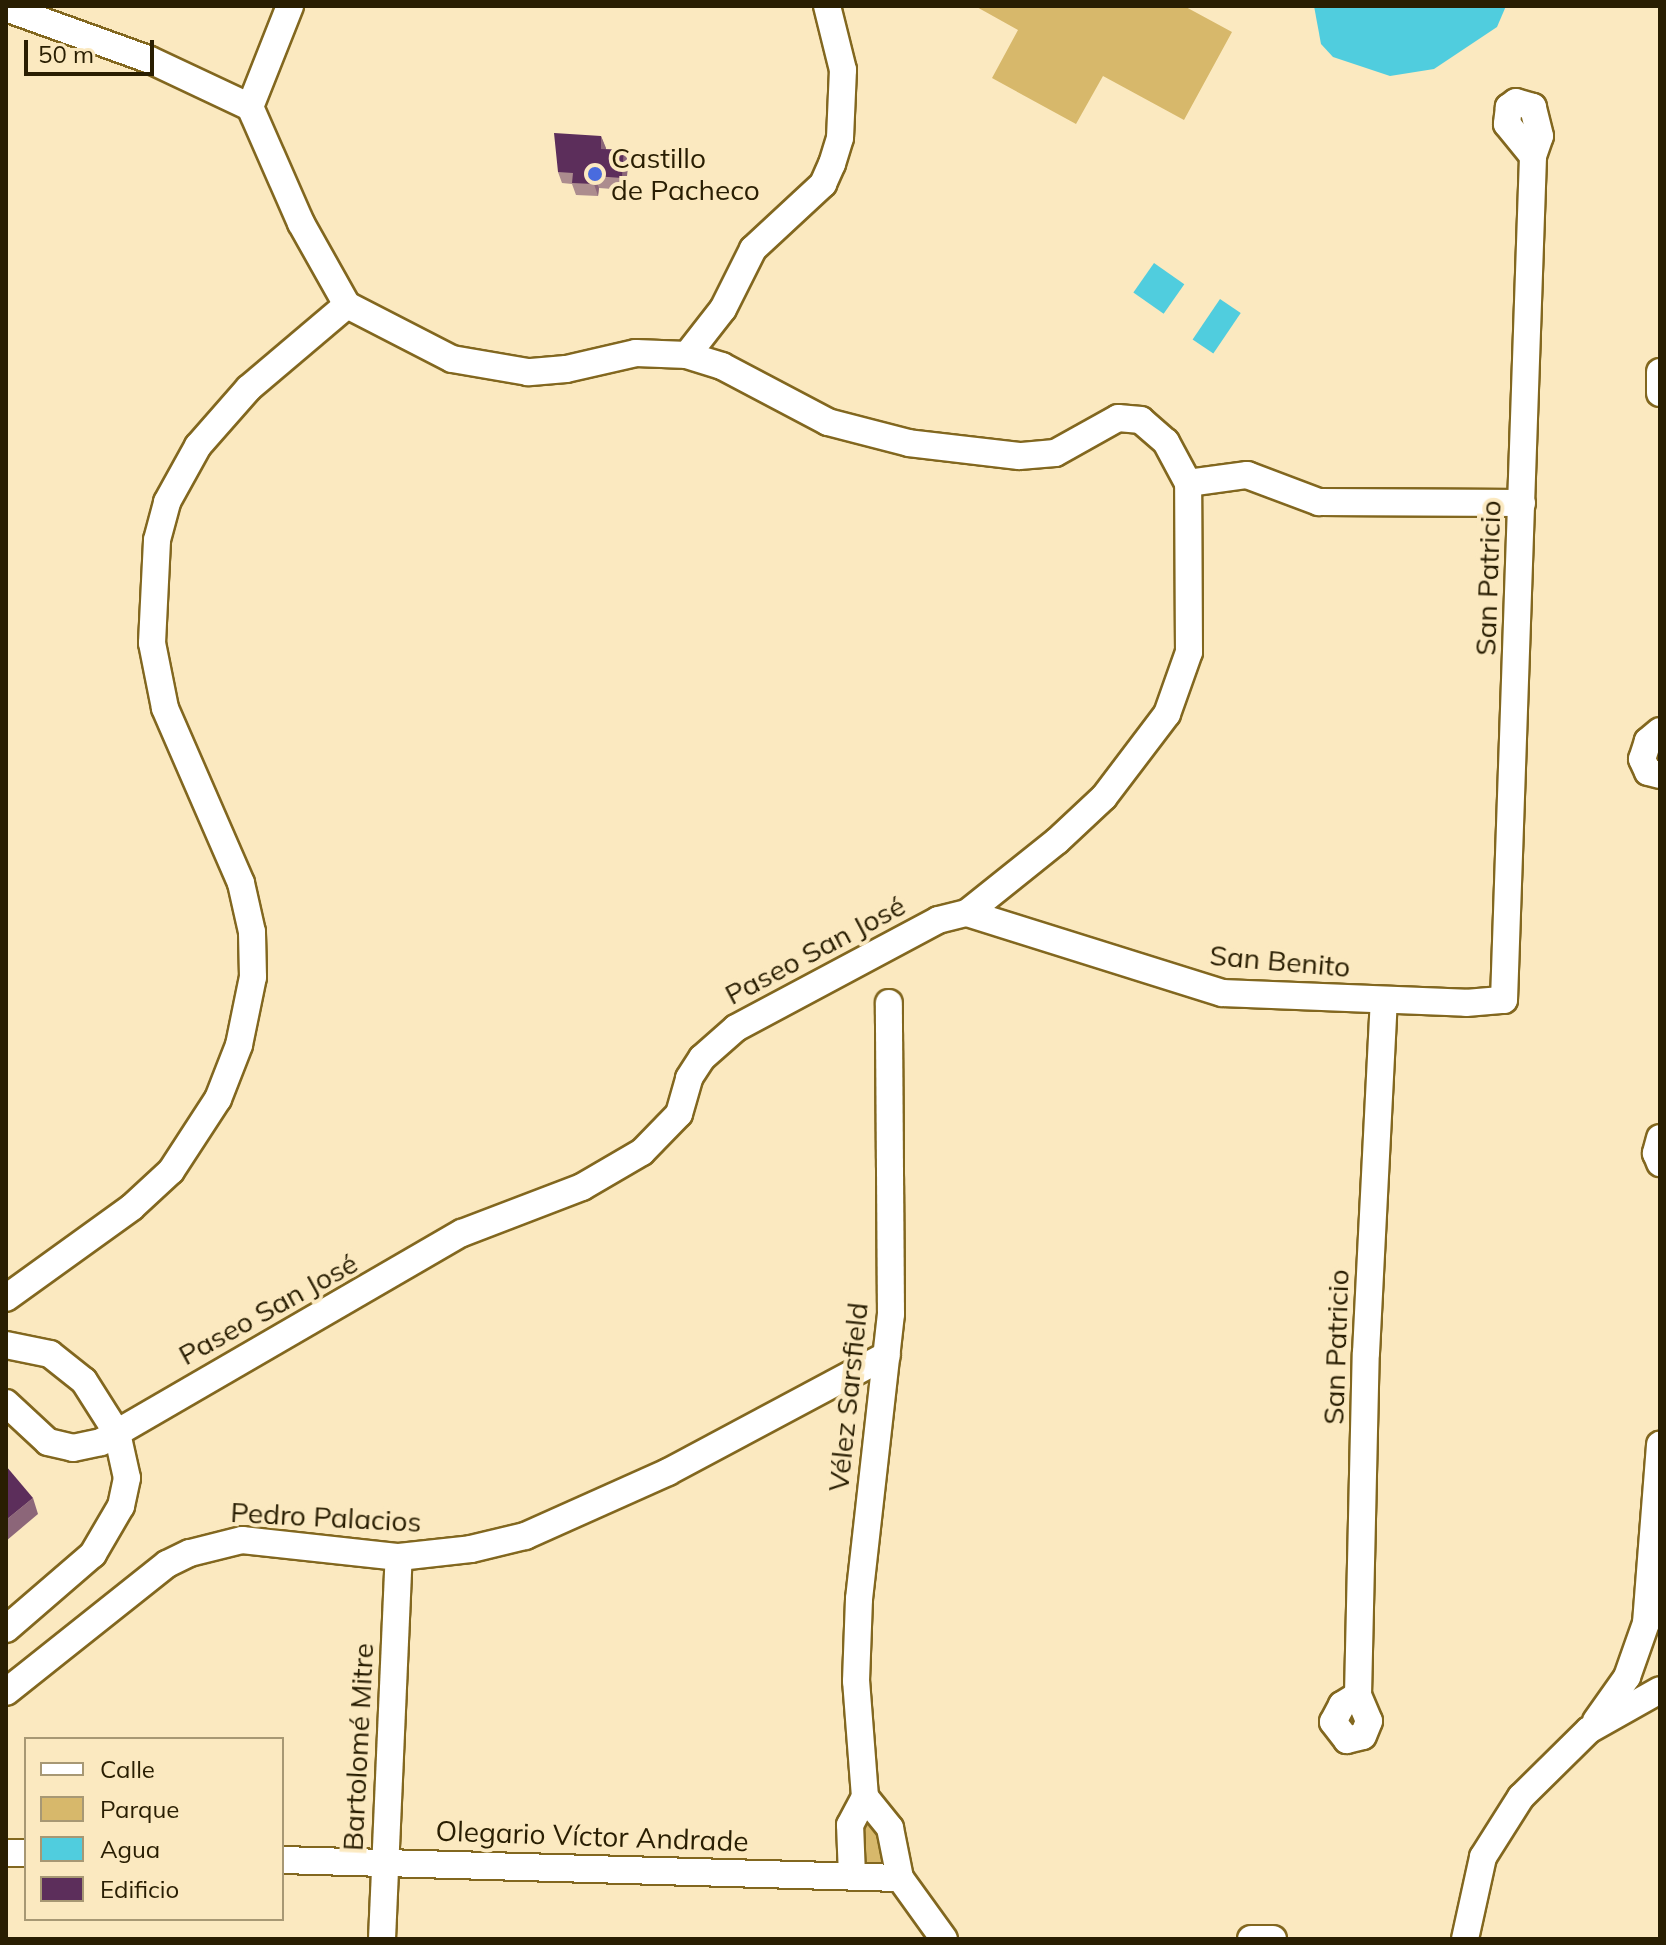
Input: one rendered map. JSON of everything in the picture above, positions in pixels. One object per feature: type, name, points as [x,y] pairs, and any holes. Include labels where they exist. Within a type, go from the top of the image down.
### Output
[{"type":"street","points":[[250,107],[290,6]]},
{"type":"street","points":[[687,355],[723,309],[753,249],[817,190],[832,164],[840,138],[843,70],[827,6]]},
{"type":"street","points":[[6,8],[148,59],[250,107],[301,223],[347,305],[452,359],[501,370],[566,369],[636,353],[687,355],[722,366],[828,422],[953,450],[1019,456],[1055,453],[1118,418],[1130,416],[1166,442],[1188,483],[1247,475],[1319,502],[1522,503]]},
{"type":"street","name":"San Patricio","points":[[1504,1000],[1533,156]]},
{"type":"street","points":[[6,1298],[132,1207],[171,1171],[218,1099],[239,1045],[253,977],[252,932],[241,883],[165,708],[152,643],[157,540],[167,502],[198,446],[249,388],[347,305]]},
{"type":"street","points":[[1660,372],[1660,393]]},
{"type":"street","name":"Paseo San José","points":[[6,1403],[48,1442],[73,1448],[117,1433],[462,1233],[582,1187],[642,1152],[679,1114],[689,1078],[702,1058],[736,1028],[762,1009],[938,920],[967,913],[1104,797],[1176,696],[1191,626],[1188,483]]},
{"type":"street","points":[[1660,731],[1648,741],[1642,759],[1648,772],[1660,775]]},
{"type":"street","name":"San Benito","points":[[967,913],[1207,990],[1384,1001],[1504,1000]]},
{"type":"street","name":"San Patricio","points":[[1358,1695],[1366,1353],[1384,1001]]},
{"type":"street","name":"Vélez Sarsfield","points":[[852,1876],[850,1825],[865,1797],[856,1681],[859,1599],[887,1355],[889,1003]]},
{"type":"street","points":[[1660,1138],[1660,1163]]},
{"type":"street","points":[[6,1345],[50,1354],[69,1366],[117,1433],[127,1478],[110,1529],[93,1554],[6,1629]]},
{"type":"street","name":"Pedro Palacios","points":[[6,1692],[167,1564],[201,1549],[242,1540],[399,1557],[471,1549],[553,1527],[668,1472],[887,1355]]},
{"type":"street","points":[[1660,1445],[1646,1623],[1649,1644],[1660,1663]]},
{"type":"street","name":"Bartolomé Mitre","points":[[382,1939],[399,1557]]},
{"type":"street","points":[[1589,1730],[1627,1677],[1646,1623]]},
{"type":"street","points":[[1465,1939],[1480,1869],[1499,1828],[1544,1770],[1589,1730],[1660,1690]]},
{"type":"street","points":[[865,1797],[890,1828],[900,1878],[944,1939]]},
{"type":"street","name":"Olegario Víctor Andrade","points":[[284,1860],[900,1878]]},
{"type":"street","points":[[1251,1939],[1273,1939]]},
{"type":"green space","points":[[975,6],[1184,6],[1232,32],[1184,120],[1103,76],[1076,124],[992,78],[1018,30]]},
{"type":"green space","points":[[863,1821],[875,1822],[889,1866],[860,1865]]},
{"type":"water","points":[[1314,6],[1506,6],[1497,27],[1434,69],[1390,76],[1333,57],[1321,44]]},
{"type":"water","points":[[1154,263],[1184,284],[1164,314],[1133,292]]},
{"type":"water","points":[[1220,299],[1241,313],[1213,354],[1193,340]]},
{"type":"building","name":"Castillo de Pacheco","points":[[554,133],[601,136],[601,149],[624,150],[622,178],[594,176],[594,184],[572,183],[573,173],[558,172]]},
{"type":"building","points":[[6,1466],[33,1498],[6,1520]]},
{"type":"place","name":"Castillo de Pacheco","points":[[595,174]]}]
